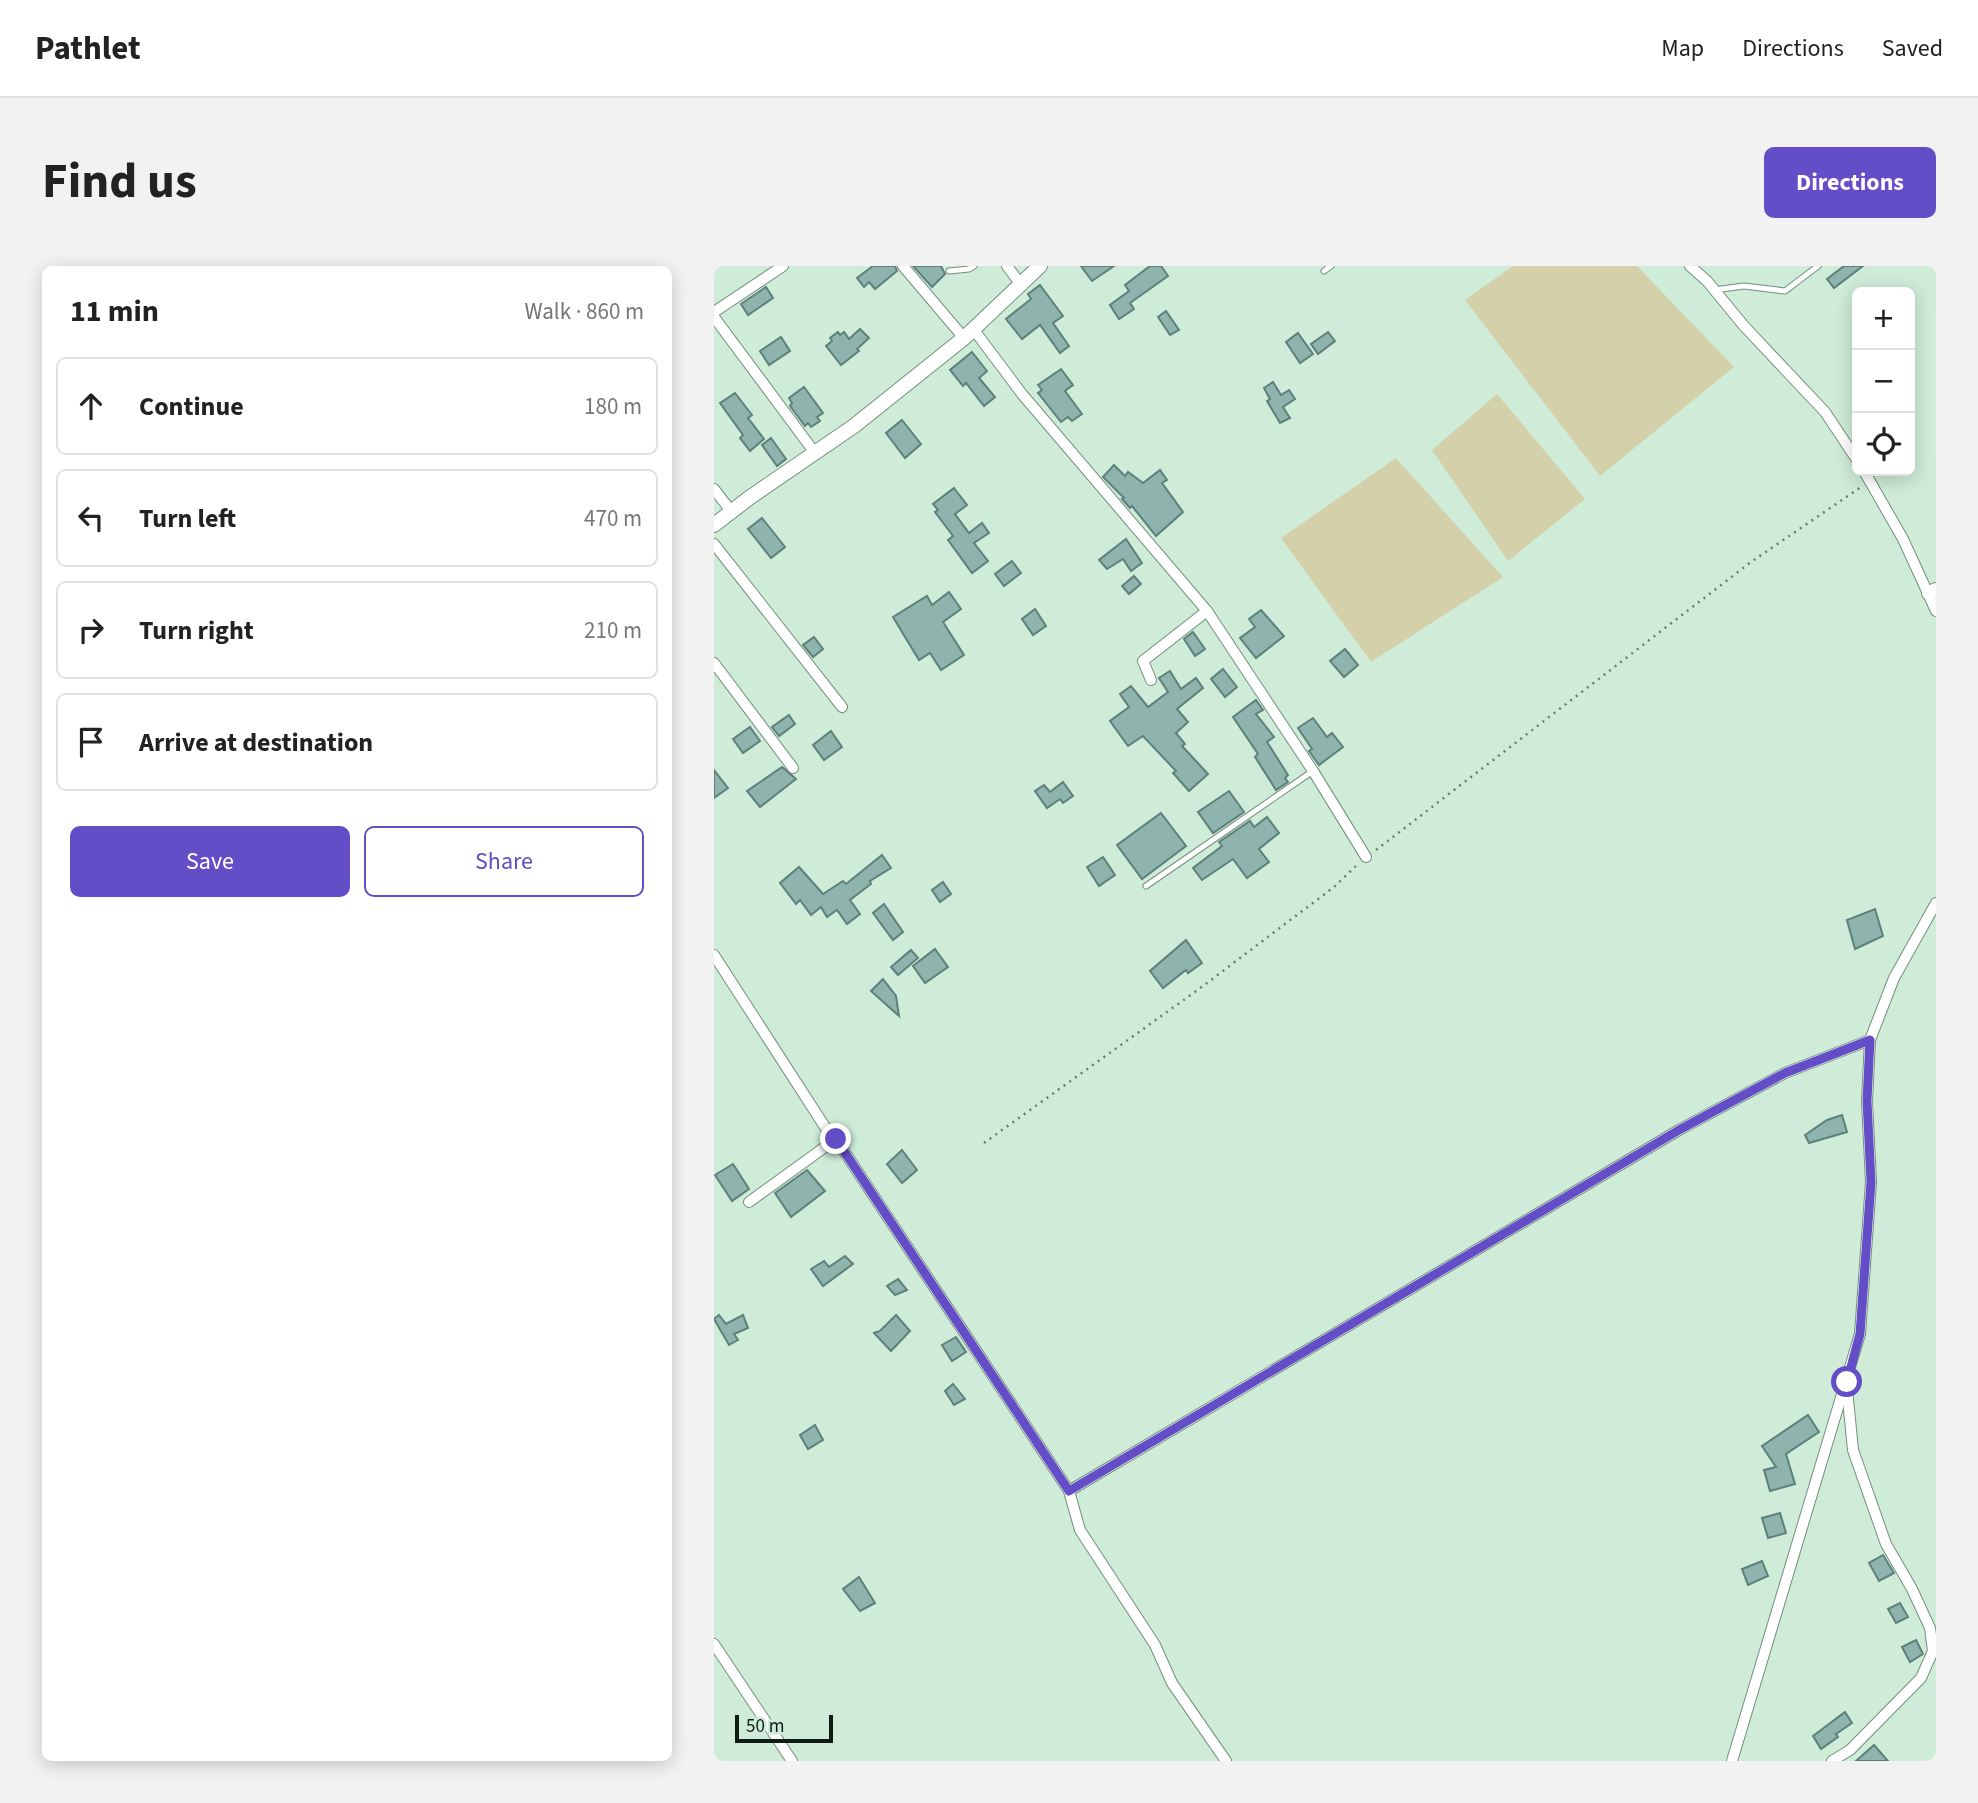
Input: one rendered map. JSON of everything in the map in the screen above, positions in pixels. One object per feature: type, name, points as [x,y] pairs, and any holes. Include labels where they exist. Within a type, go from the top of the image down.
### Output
[{"type":"street","points":[[783,266],[714,314],[816,453]]},
{"type":"street","points":[[903,266],[1022,394],[1207,611],[1367,857]]},
{"type":"street","points":[[1006,266],[1022,286]]},
{"type":"street","points":[[714,525],[854,426],[969,334],[1040,266]]},
{"type":"street","points":[[1690,266],[1825,412],[1852,452]]},
{"type":"street","points":[[1868,476],[1932,592],[1936,611]]},
{"type":"street","points":[[714,489],[731,511]]},
{"type":"street","points":[[714,544],[842,706]]},
{"type":"street","points":[[1150,680],[1143,661],[1207,611]]},
{"type":"street","points":[[714,663],[793,768]]},
{"type":"street","points":[[1732,1761],[1860,1334],[1871,1182],[1867,1101],[1870,1040],[1894,978],[1936,903]]},
{"type":"street","points":[[714,955],[825,1127],[836,1139],[1069,1491],[1080,1530],[1155,1645],[1172,1683],[1226,1761]]},
{"type":"street","points":[[1069,1491],[1679,1130],[1785,1073],[1870,1040]]},
{"type":"street","points":[[749,1202],[836,1139]]},
{"type":"street","points":[[1832,1761],[1850,1750],[1922,1678],[1933,1651],[1930,1628],[1912,1589],[1886,1544],[1853,1450],[1847,1382]]},
{"type":"street","points":[[714,1644],[792,1761]]},
{"type":"lane","points":[[949,271],[974,266]]},
{"type":"lane","points":[[1324,271],[1331,266]]},
{"type":"lane","points":[[1714,290],[1744,286],[1785,290],[1818,266]]},
{"type":"lane","points":[[1146,886],[1313,771]]},
{"type":"path","points":[[984,1143],[1199,989],[1751,562],[1868,476]]},
{"type":"shaded area","points":[[1513,266],[1637,266],[1734,367],[1600,476],[1465,300]]},
{"type":"shaded area","points":[[1497,394],[1585,499],[1508,561],[1432,450]]},
{"type":"shaded area","points":[[1396,458],[1503,577],[1371,662],[1281,538]]},
{"type":"building","points":[[873,266],[895,266],[897,271],[875,289],[869,282],[864,287],[857,278]]},
{"type":"building","points":[[913,266],[941,266],[945,274],[932,287]]},
{"type":"building","points":[[1081,266],[1114,266],[1092,281]]},
{"type":"building","points":[[1150,266],[1161,266],[1168,276],[1130,303],[1134,309],[1119,319],[1110,305],[1129,291],[1125,285]]},
{"type":"building","points":[[1844,266],[1863,266],[1834,288],[1827,279]]},
{"type":"building","points":[[1040,285],[1063,316],[1053,323],[1069,346],[1060,353],[1040,325],[1022,339],[1006,319],[1031,299],[1028,294]]},
{"type":"building","points":[[766,287],[773,298],[748,315],[741,304]]},
{"type":"building","points":[[1166,311],[1179,330],[1170,335],[1158,317]]},
{"type":"building","points":[[860,329],[869,338],[857,349],[859,351],[841,365],[826,346],[832,341],[830,338],[838,332],[840,335],[844,332],[849,339]]},
{"type":"building","points":[[1328,332],[1335,341],[1318,354],[1311,344]]},
{"type":"building","points":[[1298,333],[1313,354],[1300,363],[1286,342]]},
{"type":"building","points":[[781,337],[790,351],[769,365],[760,351]]},
{"type":"building","points":[[972,352],[987,371],[979,378],[995,397],[984,406],[966,383],[963,386],[950,370]]},
{"type":"building","points":[[1061,369],[1073,385],[1065,391],[1082,414],[1072,421],[1068,417],[1061,422],[1038,393],[1042,390],[1038,385]]},
{"type":"building","points":[[1273,382],[1281,395],[1289,390],[1295,399],[1283,407],[1290,418],[1280,423],[1267,401],[1270,399],[1264,388]]},
{"type":"building","points":[[804,387],[823,413],[817,417],[820,421],[811,427],[808,423],[805,426],[790,406],[792,403],[789,398]]},
{"type":"building","points":[[735,393],[752,415],[748,418],[764,439],[750,451],[740,438],[743,435],[720,403]]},
{"type":"building","points":[[902,420],[921,444],[905,458],[886,433]]},
{"type":"building","points":[[771,438],[786,459],[777,466],[762,445]]},
{"type":"building","points":[[1114,465],[1125,476],[1128,472],[1143,483],[1160,470],[1167,480],[1162,483],[1183,512],[1156,536],[1132,506],[1130,508],[1103,477]]},
{"type":"building","points":[[954,488],[967,505],[955,514],[969,533],[982,523],[989,533],[974,543],[988,561],[972,573],[948,540],[953,536],[935,512],[938,510],[933,504]]},
{"type":"building","points":[[762,518],[785,547],[771,558],[748,529]]},
{"type":"building","points":[[1126,539],[1142,563],[1131,571],[1123,559],[1107,569],[1099,560]]},
{"type":"building","points":[[1012,561],[1021,573],[1004,586],[995,574]]},
{"type":"building","points":[[1134,576],[1141,584],[1129,594],[1122,586]]},
{"type":"building","points":[[949,592],[961,609],[943,622],[964,655],[941,670],[930,653],[919,660],[893,617],[927,596],[932,605]]},
{"type":"building","points":[[1035,609],[1046,626],[1033,635],[1022,619]]},
{"type":"building","points":[[1261,610],[1284,636],[1256,658],[1240,638],[1255,627],[1249,619]]},
{"type":"building","points":[[1193,632],[1205,649],[1195,656],[1184,639]]},
{"type":"building","points":[[814,637],[823,649],[813,657],[803,645]]},
{"type":"building","points":[[1345,649],[1358,665],[1344,677],[1330,661]]},
{"type":"building","points":[[1223,669],[1237,687],[1225,697],[1211,679]]},
{"type":"building","points":[[1170,671],[1181,689],[1196,678],[1203,688],[1177,709],[1188,722],[1176,733],[1185,744],[1182,746],[1208,774],[1189,791],[1173,773],[1176,771],[1143,736],[1128,746],[1110,721],[1129,707],[1120,694],[1131,686],[1148,707],[1168,692],[1159,678]]},
{"type":"building","points":[[1256,700],[1263,710],[1256,714],[1274,737],[1267,742],[1288,775],[1285,778],[1288,782],[1276,790],[1255,757],[1258,754],[1233,717]]},
{"type":"building","points":[[789,715],[795,724],[779,736],[772,727]]},
{"type":"building","points":[[1313,718],[1327,737],[1332,733],[1343,747],[1319,765],[1298,728]]},
{"type":"building","points":[[750,727],[760,741],[743,753],[733,739]]},
{"type":"building","points":[[831,731],[842,747],[824,760],[813,745]]},
{"type":"building","points":[[782,767],[796,779],[760,807],[747,791]]},
{"type":"building","points":[[714,770],[728,788],[714,798]]},
{"type":"building","points":[[1063,782],[1073,796],[1063,803],[1060,799],[1047,808],[1035,791],[1044,785],[1050,792]]},
{"type":"building","points":[[1229,791],[1244,812],[1213,833],[1198,812]]},
{"type":"building","points":[[1161,813],[1186,846],[1142,879],[1117,845]]},
{"type":"building","points":[[1267,817],[1279,833],[1259,849],[1269,862],[1247,878],[1233,859],[1202,880],[1193,868],[1222,846],[1219,842],[1250,821],[1254,827]]},
{"type":"building","points":[[882,855],[891,868],[870,881],[871,884],[850,900],[860,914],[847,924],[837,910],[827,917],[821,907],[811,915],[800,900],[796,904],[780,883],[799,867],[823,894],[843,881],[846,884]]},
{"type":"building","points":[[1103,857],[1115,875],[1099,886],[1087,867]]},
{"type":"building","points":[[943,882],[951,894],[940,902],[932,890]]},
{"type":"building","points":[[884,904],[903,932],[893,940],[873,913]]},
{"type":"building","points":[[1875,909],[1883,936],[1855,949],[1847,920]]},
{"type":"building","points":[[1186,940],[1202,963],[1188,973],[1186,970],[1163,988],[1150,971]]},
{"type":"building","points":[[935,949],[948,967],[925,983],[913,966]]},
{"type":"building","points":[[911,950],[918,958],[898,975],[891,967]]},
{"type":"building","points":[[883,979],[896,996],[899,1016],[871,991]]},
{"type":"building","points":[[1842,1115],[1847,1132],[1809,1143],[1805,1135],[1827,1120]]},
{"type":"building","points":[[902,1150],[917,1170],[902,1183],[887,1164]]},
{"type":"building","points":[[733,1164],[749,1189],[732,1201],[715,1175]]},
{"type":"building","points":[[807,1170],[825,1191],[791,1217],[775,1193]]},
{"type":"building","points":[[845,1256],[853,1264],[823,1286],[811,1269],[824,1261],[829,1267]]},
{"type":"building","points":[[898,1279],[907,1290],[895,1295],[887,1286]]},
{"type":"building","points":[[719,1315],[726,1324],[743,1315],[748,1328],[734,1334],[738,1340],[729,1345],[714,1319]]},
{"type":"building","points":[[896,1315],[910,1331],[891,1351],[874,1333],[880,1331]]},
{"type":"building","points":[[956,1337],[966,1352],[952,1361],[942,1345]]},
{"type":"building","points":[[953,1384],[965,1399],[954,1405],[945,1391]]},
{"type":"building","points":[[1808,1415],[1819,1432],[1786,1454],[1795,1484],[1770,1491],[1764,1470],[1776,1467],[1762,1446]]},
{"type":"building","points":[[815,1425],[823,1440],[808,1449],[800,1435]]},
{"type":"building","points":[[1780,1513],[1786,1533],[1768,1538],[1762,1518]]},
{"type":"building","points":[[1883,1555],[1894,1573],[1879,1581],[1869,1563]]},
{"type":"building","points":[[1762,1561],[1768,1576],[1748,1585],[1742,1569]]},
{"type":"building","points":[[859,1577],[875,1603],[860,1611],[843,1589]]},
{"type":"building","points":[[1900,1603],[1908,1617],[1896,1623],[1888,1609]]},
{"type":"building","points":[[1916,1640],[1923,1654],[1910,1662],[1902,1647]]},
{"type":"building","points":[[1845,1712],[1852,1723],[1821,1749],[1813,1736]]},
{"type":"building","points":[[1874,1745],[1888,1761],[1856,1761]]},
{"type":"route","points":[[836,1139],[1069,1491],[1679,1130],[1785,1073],[1870,1040],[1867,1101],[1871,1182],[1860,1334],[1847,1382]]}]
